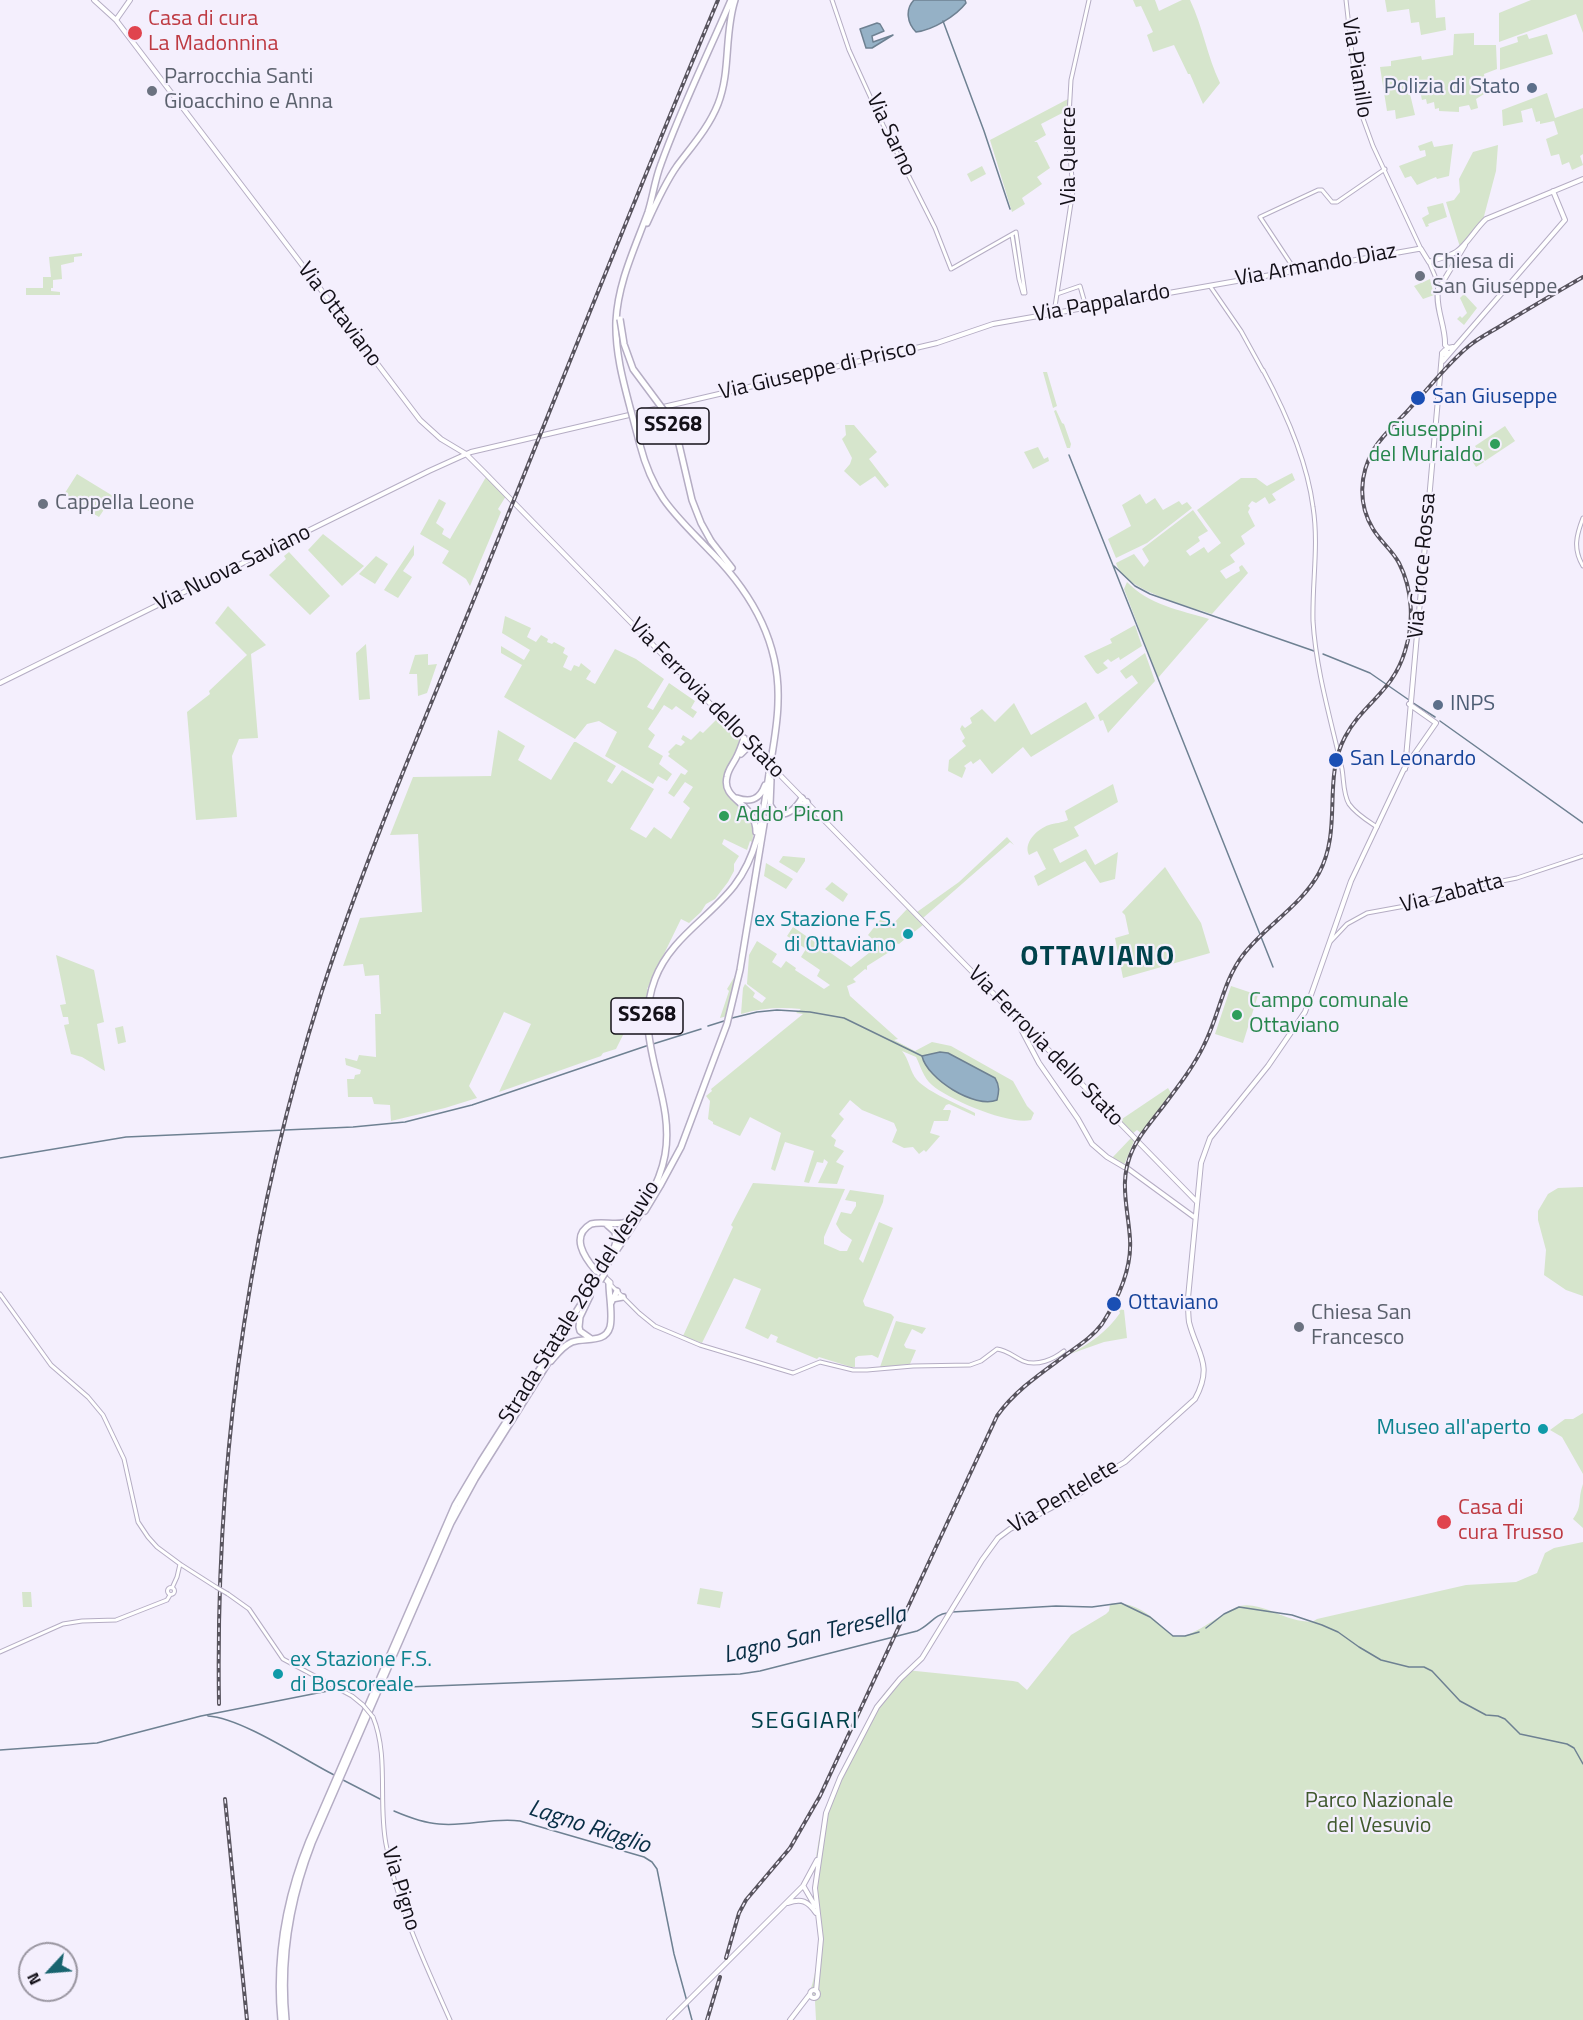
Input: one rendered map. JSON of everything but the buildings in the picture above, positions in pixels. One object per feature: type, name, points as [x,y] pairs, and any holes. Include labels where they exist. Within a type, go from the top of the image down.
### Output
[{"type":"highway","name":"Strada Statale 268 del Vesuvio","points":[[733,0],[723,88],[713,115],[670,178],[640,236],[623,279],[616,321],[620,366],[648,472],[662,498],[676,517],[733,576],[757,613],[768,637],[774,657],[780,698],[772,761]]},
{"type":"highway","name":"Strada Statale 268 del Vesuvio","points":[[284,2020],[284,1975],[288,1932],[297,1887],[312,1843],[451,1523],[475,1479],[590,1296],[599,1280],[600,1271],[656,1184],[669,1170],[688,1130],[710,1073],[727,1024],[740,970],[780,698],[777,656],[764,619],[748,590],[711,541],[701,523],[692,500],[676,433],[665,412],[633,369],[624,344],[621,319],[626,280],[661,164],[733,0]]},
{"type":"highway","points":[[744,738],[727,776],[726,785],[731,795],[751,813],[756,829],[757,844]]},
{"type":"highway","points":[[750,745],[743,750],[730,771],[728,781],[730,791],[735,797],[745,801],[757,798],[770,775]]},
{"type":"highway","points":[[770,775],[770,805],[776,814],[789,813],[805,800]]},
{"type":"highway","points":[[757,844],[771,818],[790,814],[805,800]]},
{"type":"highway","name":"Strada Statale 268 del Vesuvio","points":[[600,1271],[663,1176],[667,1130],[648,1038],[647,1015],[651,991],[660,968],[673,947],[734,886],[757,844]]},
{"type":"highway","points":[[604,1223],[615,1232],[616,1242],[600,1271],[584,1255],[580,1241],[582,1232],[591,1224],[604,1223],[621,1224],[633,1218],[656,1184]]},
{"type":"highway","name":"Strada Statale 268 del Vesuvio","points":[[284,2020],[280,1975],[286,1918],[298,1870],[315,1826],[455,1505],[486,1452],[599,1280]]},
{"type":"highway","points":[[546,1366],[568,1344],[602,1337],[608,1331],[610,1284]]},
{"type":"highway","points":[[611,1299],[617,1291]]},
{"type":"highway","points":[[590,1296],[580,1317],[579,1327],[583,1334],[595,1339]]},
{"type":"highway","points":[[611,1299],[623,1297]]},
{"type":"main road","name":"Via Ottaviano","points":[[94,0],[116,20],[411,409],[441,439],[466,454]]},
{"type":"main road","points":[[116,20],[130,0]]},
{"type":"main road","points":[[1455,347],[1445,346],[1438,290],[1475,229],[1486,219],[1583,179]]},
{"type":"main road","points":[[1444,353],[1455,347],[1565,220],[1553,191]]},
{"type":"main road","points":[[1421,249],[1429,262],[1456,252],[1466,244]]},
{"type":"main road","name":"Via Armando Diaz","points":[[1210,285],[1421,249]]},
{"type":"main road","name":"Via Pappalardo","points":[[993,324],[1210,285]]},
{"type":"main road","name":"Via Giuseppe di Prisco","points":[[466,454],[927,345],[993,324]]},
{"type":"main road","points":[[1444,353],[1445,336]]},
{"type":"main road","name":"Via Croce Rossa","points":[[1404,770],[1444,353]]},
{"type":"main road","name":"Via Nuova Saviano","points":[[0,683],[466,454]]},
{"type":"main road","name":"Via Ferrovia dello Stato","points":[[466,454],[1197,1202]]},
{"type":"main road","points":[[1021,1023],[1021,1029],[1039,1063],[1078,1119],[1092,1144],[1107,1157],[1126,1167],[1195,1217],[1201,1163],[1210,1138],[1268,1066],[1305,1012],[1351,881],[1404,770],[1437,723],[1409,701]]},
{"type":"main road","name":"Via Pentelete","points":[[816,1908],[815,1896],[826,1813],[837,1786],[877,1707],[900,1679],[922,1658],[991,1546],[1004,1533],[1080,1493],[1125,1462],[1195,1399],[1200,1389],[1204,1368],[1189,1321],[1188,1308],[1195,1217]]},
{"type":"main road","points":[[669,2020],[803,1886],[820,1854]]},
{"type":"main road","points":[[803,1886],[811,1887],[815,1896]]},
{"type":"main road","points":[[790,2020],[812,1994],[817,1977],[821,1939],[816,1908],[803,1886]]},
{"type":"main road","points":[[787,1903],[803,1900],[819,1917]]},
{"type":"street","name":"Via Sarno","points":[[832,0],[849,50],[884,127],[935,228],[951,268],[1014,233]]},
{"type":"street","name":"Via Querce","points":[[1054,312],[1073,190],[1068,133],[1071,80],[1089,0]]},
{"type":"street","name":"Via Pianillo","points":[[1346,0],[1357,98],[1366,127],[1421,249]]},
{"type":"street","points":[[1295,270],[1260,217],[1318,190],[1322,190],[1332,202],[1337,202],[1385,169]]},
{"type":"street","points":[[1014,233],[1025,294],[1019,279],[1014,233]]},
{"type":"street","points":[[1429,262],[1438,290]]},
{"type":"street","points":[[1210,285],[1242,331],[1288,420],[1313,503],[1317,554],[1313,583],[1314,627],[1324,695],[1350,805],[1377,827]]},
{"type":"street","points":[[1058,294],[1080,286],[1086,307]]},
{"type":"street","points":[[1583,518],[1575,542],[1583,567]]},
{"type":"street","name":"Via Zabatta","points":[[1329,942],[1347,924],[1367,913],[1416,904],[1447,893],[1517,878],[1583,856]]},
{"type":"street","points":[[600,1271],[649,1322],[673,1334],[793,1373],[820,1362],[853,1370],[970,1365],[981,1361],[997,1349],[1030,1363],[1046,1361],[1064,1351]]},
{"type":"street","points":[[0,1294],[51,1365],[88,1397],[103,1415],[124,1459],[138,1522],[157,1547],[186,1568],[177,1577]]},
{"type":"street","points":[[0,1652],[63,1624],[120,1619],[167,1600],[170,1595],[168,1591],[177,1577],[180,1564]]},
{"type":"street","name":"Via Pigno","points":[[186,1568],[249,1609],[276,1651],[288,1662],[346,1692],[363,1705],[373,1717],[380,1738],[384,1832],[396,1887],[450,2020]]},
{"type":"green space","points":[[1133,0],[1155,0],[1159,11],[1182,0],[1190,0],[1220,83],[1203,104],[1174,45],[1153,52],[1147,35],[1153,32],[1141,6],[1136,7]]},
{"type":"green space","points":[[1385,0],[1435,0],[1436,18],[1445,17],[1446,30],[1421,35],[1419,22],[1411,23],[1409,9],[1387,12]]},
{"type":"green space","points":[[1531,0],[1583,0],[1583,33],[1576,14],[1499,42],[1499,13]]},
{"type":"green space","points":[[1474,33],[1474,45],[1496,45],[1497,69],[1484,74],[1485,81],[1471,83],[1471,89],[1483,90],[1484,94],[1476,99],[1478,108],[1471,110],[1469,105],[1459,107],[1459,112],[1439,111],[1439,108],[1435,109],[1434,102],[1427,104],[1426,99],[1422,100],[1420,91],[1410,94],[1415,115],[1396,119],[1395,110],[1387,111],[1380,67],[1391,66],[1391,61],[1421,56],[1422,60],[1453,55],[1454,34]]},
{"type":"green space","points":[[1527,34],[1529,39],[1547,34],[1553,54],[1500,70],[1500,48],[1518,42],[1517,37]]},
{"type":"green space","points":[[1547,93],[1555,118],[1583,108],[1583,154],[1580,156],[1583,165],[1572,170],[1569,162],[1562,165],[1559,154],[1551,156],[1546,139],[1558,134],[1554,121],[1540,124],[1540,121],[1536,122],[1532,108],[1521,111],[1523,122],[1503,126],[1502,110]]},
{"type":"green space","points":[[1068,99],[1068,110],[1041,124],[1046,135],[1034,142],[1037,142],[1050,168],[1037,177],[1042,184],[1022,198],[1025,204],[1012,212],[990,140]]},
{"type":"green space","points":[[1432,141],[1434,147],[1453,144],[1449,176],[1437,179],[1436,177],[1417,185],[1411,176],[1405,178],[1399,166],[1426,156],[1425,150],[1420,151],[1418,146]]},
{"type":"green space","points":[[1498,145],[1496,171],[1483,220],[1460,247],[1446,202],[1454,200],[1460,192],[1459,179],[1473,152]]},
{"type":"green space","points":[[982,166],[986,174],[971,182],[967,174]]},
{"type":"green space","points":[[1443,203],[1447,217],[1428,224],[1429,226],[1426,227],[1422,218],[1429,214],[1427,207]]},
{"type":"green space","points":[[82,253],[82,256],[74,257],[74,262],[61,265],[62,279],[53,280],[51,291],[60,292],[60,295],[26,295],[26,288],[43,288],[43,277],[51,277],[49,257]]},
{"type":"green space","points":[[1430,279],[1434,295],[1423,299],[1414,286]]},
{"type":"green space","points":[[1464,294],[1477,308],[1464,325],[1457,319],[1467,313],[1460,298]]},
{"type":"green space","points":[[1043,372],[1047,372],[1057,406],[1053,408]]},
{"type":"green space","points":[[1056,410],[1064,424],[1071,444],[1070,448],[1067,448],[1054,411]]},
{"type":"green space","points":[[845,425],[854,425],[877,452],[869,459],[889,485],[885,488],[875,476],[860,486],[844,471],[852,458],[842,439],[846,435]]},
{"type":"green space","name":"Giuseppini del Murialdo","points":[[1505,426],[1515,441],[1485,461],[1475,446]]},
{"type":"green space","points":[[1038,447],[1044,459],[1048,457],[1049,461],[1033,469],[1024,452]]},
{"type":"green space","points":[[1475,448],[1484,462],[1476,467],[1467,453]]},
{"type":"green space","points":[[1292,473],[1295,480],[1272,494],[1276,500],[1269,504],[1265,497],[1256,503],[1252,501],[1248,506],[1250,508],[1248,512],[1255,526],[1241,536],[1245,544],[1230,555],[1235,562],[1220,571],[1226,579],[1240,571],[1239,567],[1242,565],[1248,573],[1212,614],[1158,596],[1143,589],[1121,573],[1116,563],[1134,554],[1144,567],[1149,561],[1142,549],[1193,510],[1208,531],[1198,537],[1200,541],[1186,551],[1190,556],[1204,547],[1208,553],[1221,543],[1197,510],[1241,478],[1256,478],[1267,486]]},
{"type":"green space","points":[[77,474],[113,496],[99,517],[63,496]]},
{"type":"green space","points":[[486,477],[506,496],[498,509],[501,512],[470,586],[466,579],[442,563],[449,551],[420,534],[439,499],[446,503],[436,523],[444,529],[442,534],[450,539]]},
{"type":"green space","points":[[1140,494],[1146,504],[1155,498],[1163,510],[1179,501],[1182,505],[1187,502],[1192,508],[1147,543],[1116,558],[1108,539],[1131,526],[1122,505]]},
{"type":"green space","points":[[323,534],[364,566],[342,586],[308,550]]},
{"type":"green space","points":[[414,545],[414,555],[403,571],[412,577],[398,598],[384,590]]},
{"type":"green space","points":[[289,552],[330,596],[310,615],[269,575],[286,559],[284,556]]},
{"type":"green space","points":[[376,556],[388,564],[375,584],[359,574]]},
{"type":"green space","points":[[1127,582],[1155,601],[1209,619],[1158,678],[1124,589]]},
{"type":"green space","points":[[228,606],[266,645],[251,654],[258,738],[239,739],[232,756],[237,817],[196,820],[187,712],[210,694],[209,691],[247,655],[215,623]]},
{"type":"green space","points":[[505,616],[531,628],[527,637],[536,642],[541,635],[548,639],[547,642],[552,644],[554,642],[565,648],[563,653],[568,656],[563,667],[571,671],[574,665],[579,667],[581,663],[591,671],[586,679],[595,684],[615,649],[636,659],[664,679],[647,707],[653,710],[669,683],[695,701],[691,708],[697,712],[693,718],[676,706],[672,710],[664,705],[648,729],[655,735],[648,747],[663,756],[659,764],[672,774],[667,781],[658,776],[653,784],[605,756],[617,732],[599,721],[587,724],[575,739],[504,697],[522,665],[501,653],[501,646],[524,660],[530,650],[502,633]]},
{"type":"green space","points":[[1135,625],[1142,646],[1120,660],[1119,657],[1111,662],[1108,659],[1103,663],[1108,668],[1096,673],[1084,656],[1112,643],[1110,639]]},
{"type":"green space","points":[[366,644],[370,699],[359,700],[356,653]]},
{"type":"green space","points":[[1145,653],[1155,681],[1108,733],[1103,720],[1100,721],[1098,715],[1138,683],[1132,675],[1126,679],[1120,671]]},
{"type":"green space","points":[[428,654],[428,665],[437,664],[427,693],[418,696],[417,674],[409,674],[415,655]]},
{"type":"green space","points":[[1086,702],[1095,718],[1031,757],[1023,747],[992,774],[980,759],[964,766],[966,768],[962,778],[948,771],[949,760],[966,746],[962,741],[965,738],[960,729],[962,725],[965,728],[972,723],[970,718],[982,709],[995,722],[1014,703],[1031,735]]},
{"type":"green space","points":[[719,717],[734,734],[732,737],[739,739],[738,751],[724,781],[746,809],[752,825],[752,842],[750,841],[747,850],[724,839],[722,844],[739,856],[734,864],[734,871],[715,899],[706,904],[689,923],[681,919],[647,989],[649,990],[645,1014],[635,1011],[616,1049],[499,1092],[531,1024],[504,1012],[469,1086],[477,1098],[391,1121],[390,1105],[374,1104],[372,1097],[348,1097],[347,1079],[354,1079],[361,1070],[346,1065],[345,1058],[357,1061],[359,1055],[376,1057],[375,1014],[381,1014],[379,975],[365,976],[363,964],[343,966],[360,918],[422,912],[418,834],[390,835],[413,777],[491,776],[498,730],[525,746],[518,760],[551,780],[576,742],[616,766],[607,781],[612,784],[622,770],[654,789],[630,829],[646,838],[654,827],[671,839],[690,808],[683,802],[693,787],[685,782],[674,797],[668,793],[681,773],[685,775],[688,771],[668,756],[670,754],[668,752],[676,744],[681,746],[685,742],[681,739],[683,735],[691,740],[700,731],[703,733]]},
{"type":"green space","points":[[1113,784],[1118,802],[1074,827],[1079,836],[1053,849],[1060,863],[1086,849],[1095,865],[1118,852],[1115,879],[1100,883],[1085,861],[1038,886],[1034,876],[1046,869],[1037,851],[1029,855],[1028,846],[1032,837],[1044,827],[1068,820],[1065,811]]},
{"type":"green space","points":[[1007,837],[1014,845],[1010,842],[923,918],[917,912],[959,882]]},
{"type":"green space","points":[[783,856],[805,858],[805,861],[797,873],[779,862]]},
{"type":"green space","points":[[766,863],[793,879],[786,889],[764,876]]},
{"type":"green space","points":[[1165,867],[1201,923],[1210,953],[1123,978],[1115,938],[1129,934],[1125,915],[1122,912]]},
{"type":"green space","points":[[832,882],[848,894],[843,902],[825,889]]},
{"type":"green space","points":[[907,909],[923,925],[914,932],[911,929],[903,935],[905,939],[899,944],[896,943],[893,946],[894,949],[867,966],[867,970],[865,969],[853,979],[856,982],[847,986],[850,996],[898,1039],[894,1040],[915,1051],[932,1042],[951,1046],[1013,1081],[1027,1106],[1034,1113],[1031,1120],[1021,1121],[994,1115],[952,1098],[929,1082],[916,1057],[902,1051],[915,1077],[922,1085],[975,1113],[975,1116],[949,1104],[946,1105],[943,1110],[951,1111],[948,1121],[934,1121],[930,1133],[940,1136],[926,1152],[924,1150],[919,1154],[913,1147],[904,1148],[892,1142],[897,1130],[894,1123],[862,1110],[850,1100],[839,1114],[844,1119],[831,1136],[836,1140],[834,1146],[844,1151],[836,1162],[844,1166],[837,1184],[818,1183],[828,1162],[824,1159],[823,1163],[817,1162],[809,1183],[804,1182],[814,1151],[785,1142],[775,1171],[771,1169],[781,1133],[750,1117],[740,1136],[713,1124],[708,1119],[710,1101],[706,1096],[712,1091],[711,1089],[803,1014],[796,1013],[801,1009],[786,1008],[763,1009],[741,1014],[745,984],[755,993],[753,997],[762,1003],[766,998],[747,984],[749,955],[757,941],[777,954],[772,962],[781,968],[786,961],[796,968],[795,970],[824,989],[830,985],[817,976],[820,970],[801,957],[806,949],[787,936],[793,927],[851,967],[879,945],[868,935],[883,916],[893,924]]},
{"type":"green space","points":[[56,955],[94,970],[104,1022],[97,1024],[105,1071],[82,1057],[71,1054],[64,1025],[69,1024],[68,1017],[63,1017],[60,1005],[66,1004]]},
{"type":"green space","points":[[738,971],[727,1016],[720,1018],[729,991],[727,989]]},
{"type":"green space","name":"Campo comunale Ottaviano","points":[[1231,986],[1258,995],[1243,1043],[1215,1034]]},
{"type":"green space","points":[[123,1026],[126,1042],[118,1044],[115,1028]]},
{"type":"green space","points":[[1168,1088],[1171,1093],[1141,1133],[1137,1130],[1132,1134],[1119,1121]]},
{"type":"green space","points":[[1131,1138],[1134,1141],[1124,1165],[1112,1158]]},
{"type":"green space","points":[[753,1183],[845,1189],[824,1237],[824,1244],[840,1251],[847,1251],[852,1240],[841,1232],[836,1224],[841,1212],[851,1214],[856,1206],[856,1202],[845,1200],[850,1190],[884,1195],[859,1259],[863,1263],[879,1222],[893,1228],[863,1301],[865,1306],[894,1317],[878,1358],[872,1355],[858,1356],[855,1358],[855,1367],[851,1367],[819,1357],[817,1359],[776,1342],[778,1337],[771,1334],[768,1339],[745,1328],[761,1289],[734,1278],[702,1343],[683,1336],[733,1227],[731,1225]]},
{"type":"green space","points":[[1583,1187],[1583,1296],[1566,1290],[1544,1275],[1546,1250],[1538,1220],[1538,1211],[1548,1194],[1558,1188]]},
{"type":"green space","points":[[1118,1309],[1124,1310],[1127,1338],[1104,1342],[1070,1354],[1104,1332],[1120,1313]]},
{"type":"green space","points":[[896,1321],[926,1328],[922,1334],[912,1329],[904,1345],[906,1348],[916,1350],[910,1364],[880,1367]]},
{"type":"green space","points":[[1583,1413],[1583,1474],[1562,1437],[1550,1430],[1565,1419],[1573,1419]]},
{"type":"green space","points":[[1583,1484],[1583,1528],[1573,1519],[1578,1510]]},
{"type":"green space","name":"Parco Nazionale del Vesuvio","points":[[1583,1542],[1583,2020],[816,2020],[815,2001],[810,1992],[819,1942],[814,1888],[820,1833],[837,1782],[874,1709],[887,1690],[906,1670],[1013,1681],[1018,1682],[1027,1690],[1071,1635],[1106,1614],[1110,1604],[1125,1604],[1139,1609],[1173,1636],[1180,1637],[1188,1635],[1233,1609],[1247,1605],[1260,1607],[1295,1620],[1312,1622],[1466,1585],[1516,1582],[1537,1573],[1545,1553],[1554,1548]]},
{"type":"green space","points":[[700,1588],[723,1592],[720,1608],[697,1604]]},
{"type":"green space","points":[[22,1592],[31,1592],[32,1607],[23,1607]]},
{"type":"water","points":[[914,0],[965,0],[966,3],[944,22],[916,32],[908,16],[909,8]]},
{"type":"water","points":[[877,23],[884,31],[872,36],[873,42],[893,35],[872,48],[866,48],[860,29]]},
{"type":"water","points":[[940,1052],[948,1053],[995,1078],[999,1089],[997,1100],[988,1102],[977,1100],[953,1090],[942,1082],[926,1065],[922,1056]]},
{"type":"waterway","points":[[943,21],[1010,209]]},
{"type":"waterway","points":[[1069,455],[1273,967]]},
{"type":"waterway","points":[[1114,566],[1135,586],[1150,594],[1314,651]]},
{"type":"waterway","points":[[1323,654],[1370,673],[1409,700]]},
{"type":"waterway","points":[[1413,703],[1435,717]]},
{"type":"waterway","points":[[1440,721],[1583,823]]},
{"type":"waterway","points":[[732,1018],[777,1010],[810,1012],[844,1018],[922,1056]]},
{"type":"waterway","points":[[708,1026],[724,1021]]},
{"type":"waterway","points":[[653,1044],[701,1029]]},
{"type":"waterway","points":[[0,1158],[126,1137],[353,1127],[405,1122],[472,1105],[649,1045]]},
{"type":"waterway","name":"Lagno San Teresella","points":[[952,1612],[1056,1606],[1092,1607],[1121,1603],[1150,1617],[1173,1636],[1185,1636],[1199,1632]]},
{"type":"waterway","points":[[1206,1628],[1224,1614],[1239,1607],[1292,1615],[1322,1625],[1338,1632],[1381,1660],[1409,1667],[1424,1667],[1432,1671],[1460,1701],[1486,1715],[1505,1719],[1520,1734],[1567,1744],[1574,1748],[1583,1764]]},
{"type":"waterway","name":"Lagno San Teresella","points":[[382,1688],[740,1674],[760,1671],[917,1631],[947,1613]]},
{"type":"waterway","points":[[343,1689],[374,1688]]},
{"type":"waterway","points":[[0,1750],[97,1743],[201,1716],[338,1689]]},
{"type":"waterway","name":"Lagno Riaglio","points":[[208,1716],[238,1724],[336,1776]]},
{"type":"waterway","name":"Lagno Riaglio","points":[[343,1780],[380,1799]]},
{"type":"waterway","name":"Lagno Riaglio","points":[[394,1811],[416,1819],[449,1825],[500,1820],[520,1821],[644,1857],[652,1862],[657,1869],[674,1954],[692,2020]]},
{"type":"railway","points":[[219,1704],[219,1614],[230,1434],[241,1345],[256,1256],[295,1081],[339,940],[379,832],[718,0]]},
{"type":"railway","points":[[726,1958],[739,1913],[746,1900],[790,1848],[820,1796],[997,1416],[1026,1385],[1092,1335],[1102,1324],[1113,1304],[1123,1283],[1129,1261],[1130,1239],[1125,1183],[1128,1160],[1136,1144],[1200,1054],[1236,965],[1252,945],[1303,896],[1319,873],[1330,839],[1333,787],[1338,753],[1352,725],[1385,687],[1400,665],[1410,629],[1411,607],[1404,573],[1396,558],[1373,529],[1365,510],[1363,479],[1374,449],[1446,367],[1469,346],[1583,277]]},
{"type":"railway","points":[[225,1799],[247,2020]]},
{"type":"railway","points":[[707,2020],[720,1977]]},
{"type":"place","name":"Casa di cura La Madonnina","points":[[135,33]]},
{"type":"place","name":"Polizia di Stato","points":[[1532,88]]},
{"type":"place","name":"Parrocchia Santi Gioacchino e Anna","points":[[152,91]]},
{"type":"place","name":"Chiesa di San Giuseppe","points":[[1420,276]]},
{"type":"place","name":"San Giuseppe","points":[[1418,398]]},
{"type":"place","name":"Giuseppini del Murialdo","points":[[1495,444]]},
{"type":"place","name":"Cappella Leone","points":[[43,504]]},
{"type":"place","name":"INPS","points":[[1438,705]]},
{"type":"place","name":"San Leonardo","points":[[1336,760]]},
{"type":"place","name":"Addo' Picon","points":[[724,816]]},
{"type":"place","name":"ex Stazione F.S. di Ottaviano","points":[[908,934]]},
{"type":"place","name":"Campo comunale Ottaviano","points":[[1237,1015]]},
{"type":"place","name":"Ottaviano","points":[[1114,1304]]},
{"type":"place","name":"Chiesa San Francesco","points":[[1299,1327]]},
{"type":"place","name":"Museo all'aperto","points":[[1543,1429]]},
{"type":"place","name":"Casa di cura Trusso","points":[[1444,1522]]},
{"type":"place","name":"ex Stazione F.S. di Boscoreale","points":[[278,1674]]},
{"type":"district","name":"OTTAVIANO","points":[[1098,958]]},
{"type":"district","name":"SEGGIARI","points":[[805,1722]]}]
